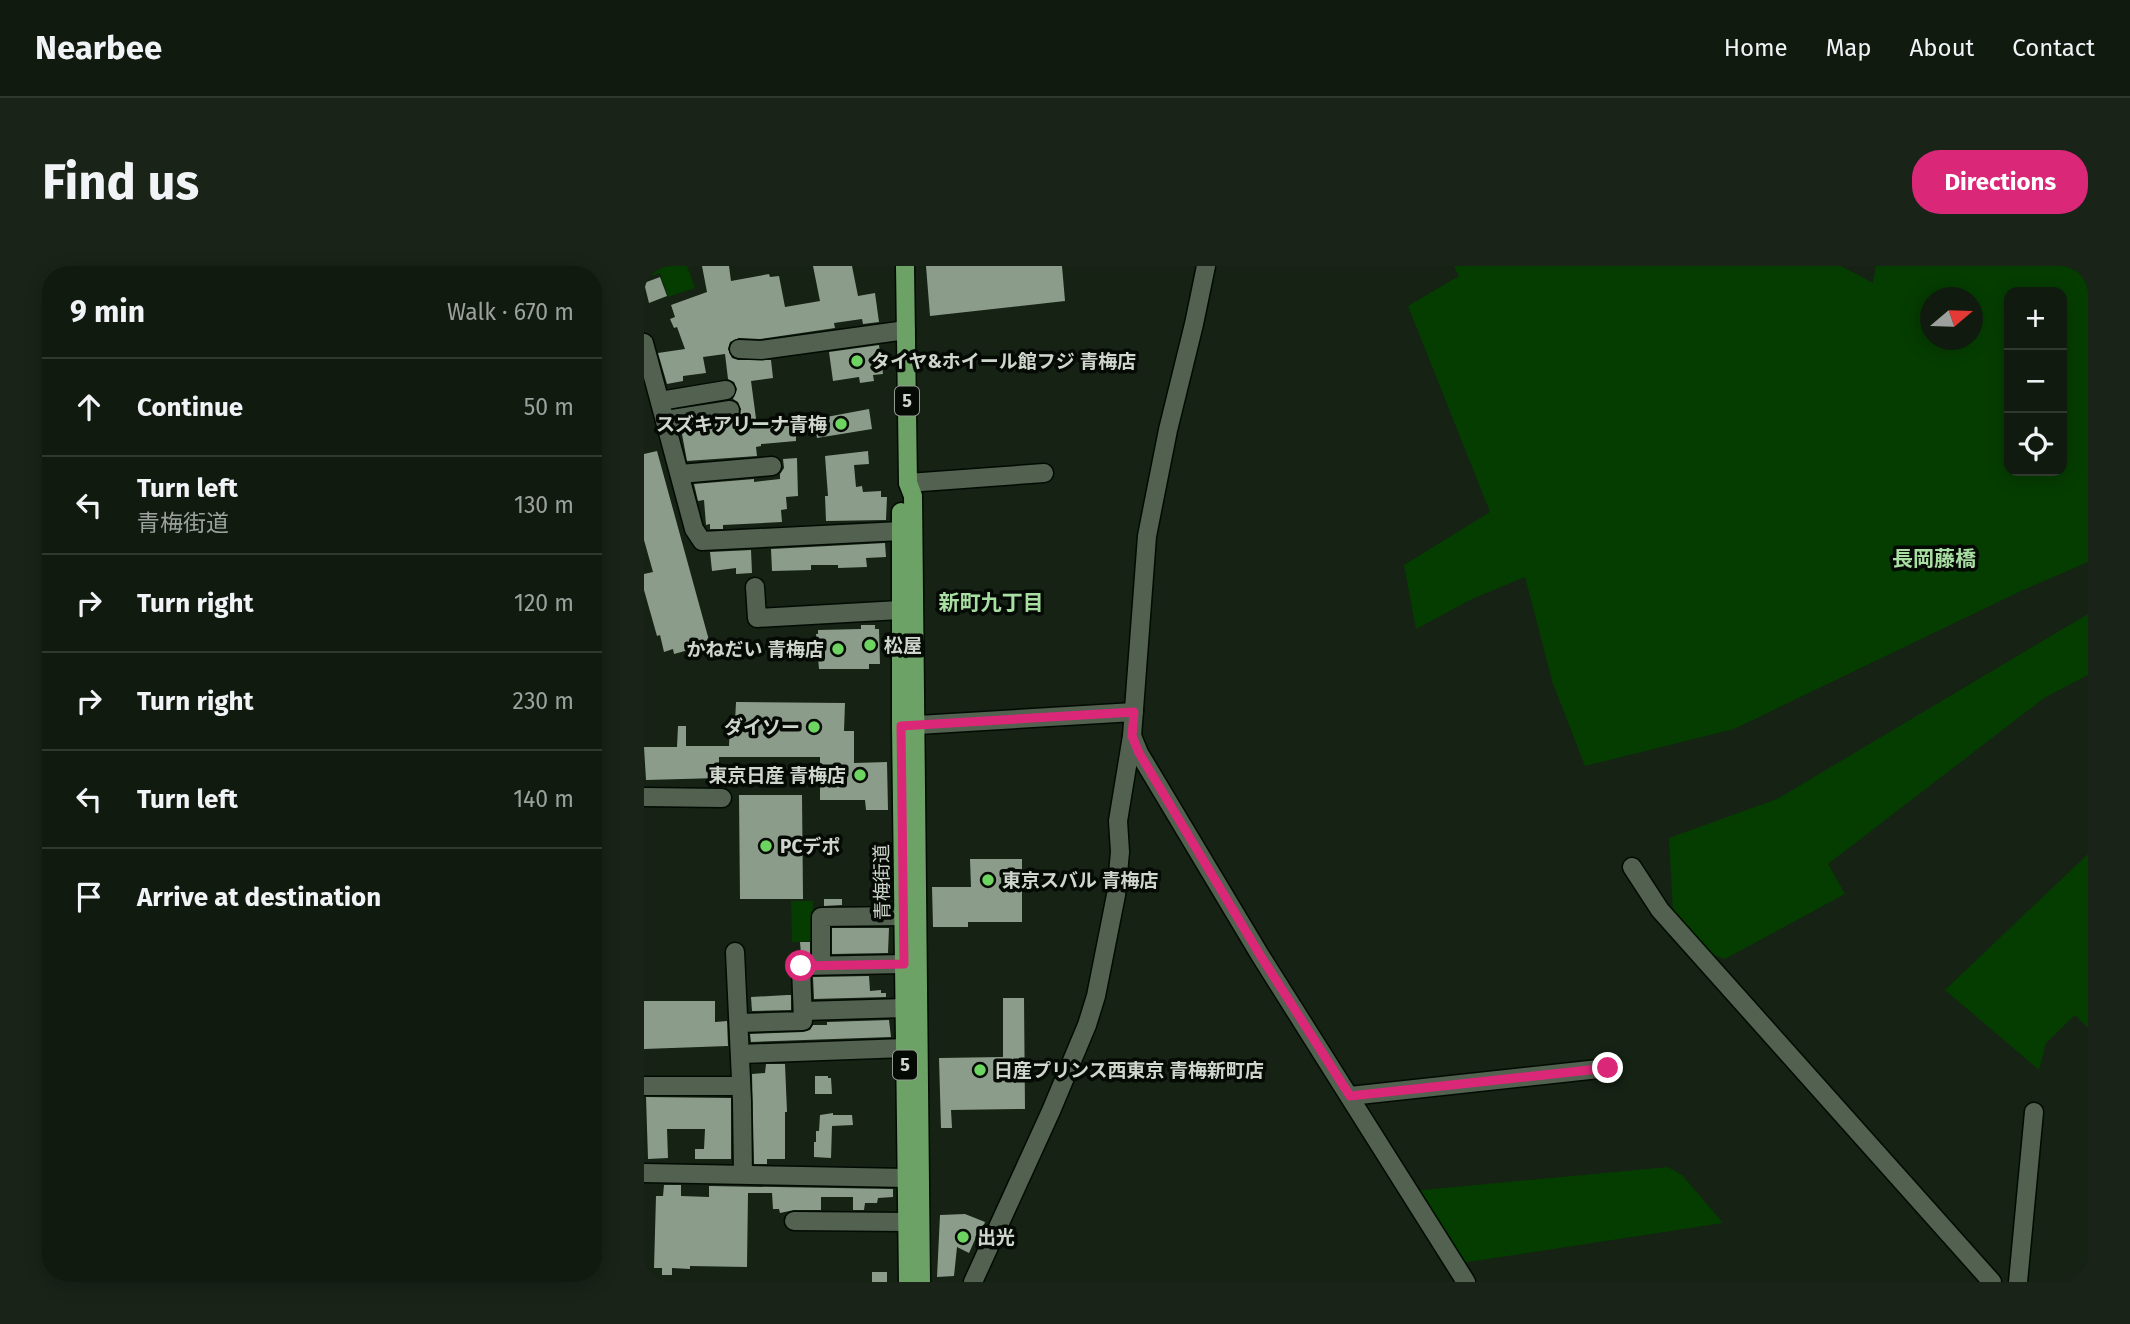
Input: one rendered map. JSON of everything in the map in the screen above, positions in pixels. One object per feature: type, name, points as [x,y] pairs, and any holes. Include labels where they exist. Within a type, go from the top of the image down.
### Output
[{"type":"main road","name":"青梅街道","points":[[905,266],[908,483],[912,496],[904,916],[908,1282]]},
{"type":"main road","name":"青梅街道","points":[[908,483],[901,495],[900,610],[908,725],[921,1282]]},
{"type":"street","points":[[973,1282],[1040,1135],[1093,1008],[1116,895],[1120,852],[1118,821],[1132,736],[1147,536],[1168,430],[1206,266]]},
{"type":"street","points":[[738,349],[759,343],[810,336],[906,330]]},
{"type":"street","points":[[644,343],[694,529],[702,541],[901,531]]},
{"type":"street","points":[[660,401],[726,390]]},
{"type":"street","points":[[666,420],[730,410]]},
{"type":"street","points":[[680,474],[772,467]]},
{"type":"street","points":[[908,483],[1044,473]]},
{"type":"street","points":[[755,587],[757,618],[900,610]]},
{"type":"street","points":[[908,725],[1134,712]]},
{"type":"street","points":[[1132,736],[1139,753],[1247,933],[1466,1282]]},
{"type":"street","points":[[644,797],[722,799]]},
{"type":"street","points":[[1632,867],[1660,910],[1992,1282]]},
{"type":"street","points":[[821,965],[821,917],[904,916]]},
{"type":"street","points":[[736,952],[743,1174]]},
{"type":"street","points":[[739,1023],[803,1021],[801,966],[904,964]]},
{"type":"street","points":[[803,1011],[905,1008]]},
{"type":"street","points":[[740,1054],[905,1048]]},
{"type":"street","points":[[1350,1096],[1608,1068]]},
{"type":"street","points":[[644,1086],[741,1086]]},
{"type":"street","points":[[2018,1282],[2034,1112]]},
{"type":"street","points":[[644,1172],[906,1178]]},
{"type":"street","points":[[794,1222],[906,1222]]},
{"type":"green space","points":[[644,266],[687,266],[695,288],[668,297],[660,273],[644,278]]},
{"type":"green space","points":[[1454,266],[1841,266],[1873,283],[1876,266],[2088,266],[2088,562],[2021,591],[1734,729],[1585,766],[1553,684],[1525,577],[1474,598],[1416,629],[1404,565],[1490,512],[1408,306],[1459,276]]},
{"type":"green space","points":[[2088,614],[2088,675],[2044,698],[1828,864],[1845,894],[1725,959],[1698,950],[1673,914],[1669,838],[1777,799]]},
{"type":"green space","points":[[2088,854],[2088,1028],[2075,1015],[2046,1043],[2039,1070],[1945,990]]},
{"type":"green space","points":[[791,901],[813,901],[814,941],[792,942]]},
{"type":"green space","points":[[1668,1167],[1682,1175],[1723,1223],[1455,1264],[1412,1191]]},
{"type":"building","points":[[702,266],[729,266],[731,281],[769,274],[770,277],[779,276],[785,307],[820,301],[813,266],[852,266],[858,296],[875,293],[879,322],[863,324],[862,319],[834,323],[835,328],[760,339],[739,338],[730,342],[728,349],[732,358],[738,360],[771,360],[773,378],[751,381],[757,426],[805,421],[869,409],[872,429],[817,438],[816,432],[796,435],[796,441],[761,444],[756,447],[757,456],[687,461],[681,429],[732,421],[740,415],[741,409],[733,399],[737,389],[734,382],[728,379],[725,354],[703,357],[706,373],[683,376],[683,381],[667,384],[658,353],[685,349],[677,327],[674,328],[670,319],[675,317],[671,305],[707,292]]},
{"type":"building","points":[[926,266],[1062,266],[1065,301],[930,316]]},
{"type":"building","points":[[660,277],[667,296],[649,303],[644,283]]},
{"type":"building","points":[[879,345],[883,374],[873,375],[874,381],[860,383],[859,377],[833,381],[829,352]]},
{"type":"building","points":[[657,451],[710,644],[674,654],[673,649],[664,652],[644,590],[644,574],[653,572],[644,540],[644,454]]},
{"type":"building","points":[[868,451],[869,464],[854,465],[856,487],[862,486],[863,492],[881,491],[881,497],[887,497],[886,520],[826,521],[825,496],[828,496],[825,456]]},
{"type":"building","points":[[797,458],[798,496],[786,497],[787,509],[781,510],[782,522],[723,525],[723,529],[710,529],[710,524],[706,525],[704,500],[698,501],[694,484],[780,479],[784,468],[783,459]]},
{"type":"building","points":[[885,543],[886,557],[866,558],[867,567],[811,565],[811,570],[772,571],[771,549]]},
{"type":"building","points":[[751,550],[752,573],[736,574],[736,568],[712,571],[710,552]]},
{"type":"building","points":[[861,625],[875,625],[875,629],[879,629],[880,664],[869,664],[869,669],[819,669],[816,634],[818,630],[861,629]]},
{"type":"building","points":[[736,702],[845,703],[844,731],[854,731],[854,763],[887,762],[888,810],[866,810],[865,800],[820,800],[820,757],[719,757],[719,778],[646,780],[644,747],[677,747],[678,726],[686,726],[686,746],[729,746],[730,721],[735,722]]},
{"type":"building","points":[[739,795],[802,795],[803,899],[740,899]]},
{"type":"building","points":[[970,859],[1022,859],[1022,922],[968,922],[968,927],[933,927],[932,887],[971,887]]},
{"type":"building","points":[[824,899],[842,899],[842,905],[824,906]]},
{"type":"building","points":[[832,928],[889,928],[888,953],[832,954]]},
{"type":"building","points":[[800,942],[810,942],[810,954],[801,954]]},
{"type":"building","points":[[869,976],[870,991],[881,990],[881,993],[886,993],[886,997],[814,999],[813,977]]},
{"type":"building","points":[[791,995],[791,1010],[752,1011],[751,997]]},
{"type":"building","points":[[1003,998],[1024,998],[1025,1109],[951,1110],[952,1128],[941,1128],[939,1058],[1003,1057]]},
{"type":"building","points":[[644,1001],[715,1001],[715,1022],[727,1021],[728,1046],[644,1049]]},
{"type":"building","points":[[889,1020],[891,1037],[751,1042],[750,1034],[803,1032],[810,1030],[813,1025],[827,1025],[827,1022]]},
{"type":"building","points":[[766,1064],[785,1064],[785,1159],[767,1159],[767,1164],[754,1164],[752,1074],[765,1073]]},
{"type":"building","points":[[815,1076],[831,1078],[832,1094],[815,1094]]},
{"type":"building","points":[[646,1097],[731,1098],[731,1159],[695,1159],[695,1149],[704,1149],[705,1129],[667,1129],[668,1158],[648,1159]]},
{"type":"building","points":[[820,1115],[852,1115],[853,1125],[832,1126],[831,1158],[814,1157],[814,1142],[816,1131],[819,1131]]},
{"type":"building","points":[[664,1185],[681,1185],[681,1196],[709,1197],[709,1186],[893,1189],[893,1197],[878,1198],[877,1203],[865,1203],[864,1210],[853,1210],[853,1197],[821,1197],[821,1210],[780,1213],[779,1209],[773,1209],[772,1193],[748,1193],[747,1267],[690,1266],[690,1269],[672,1268],[672,1275],[662,1275],[662,1268],[654,1268],[656,1196],[663,1196]]},
{"type":"building","points":[[965,1214],[985,1222],[980,1236],[977,1235],[969,1253],[957,1247],[954,1276],[937,1277],[940,1215]]},
{"type":"building","points":[[872,1272],[887,1272],[887,1282],[872,1282]]},
{"type":"place","name":"タイヤ&ホイール館フジ 青梅店","points":[[857,361]]},
{"type":"place","name":"スズキアリーナ青梅","points":[[841,424]]},
{"type":"place","name":"松屋","points":[[870,645]]},
{"type":"place","name":"かねだい 青梅店","points":[[838,649]]},
{"type":"place","name":"ダイソー","points":[[814,727]]},
{"type":"place","name":"東京日産 青梅店","points":[[860,775]]},
{"type":"place","name":"PCデポ","points":[[766,846]]},
{"type":"place","name":"東京スバル 青梅店","points":[[988,880]]},
{"type":"place","name":"日産プリンス西東京 青梅新町店","points":[[980,1070]]},
{"type":"place","name":"出光","points":[[963,1237]]},
{"type":"district","name":"長岡藤橋","points":[[1934,559]]},
{"type":"district","name":"新町九丁目","points":[[991,603]]},
{"type":"route","points":[[801,966],[904,964],[901,726],[1134,712],[1132,736],[1139,753],[1260,955],[1350,1096],[1608,1068]]}]
